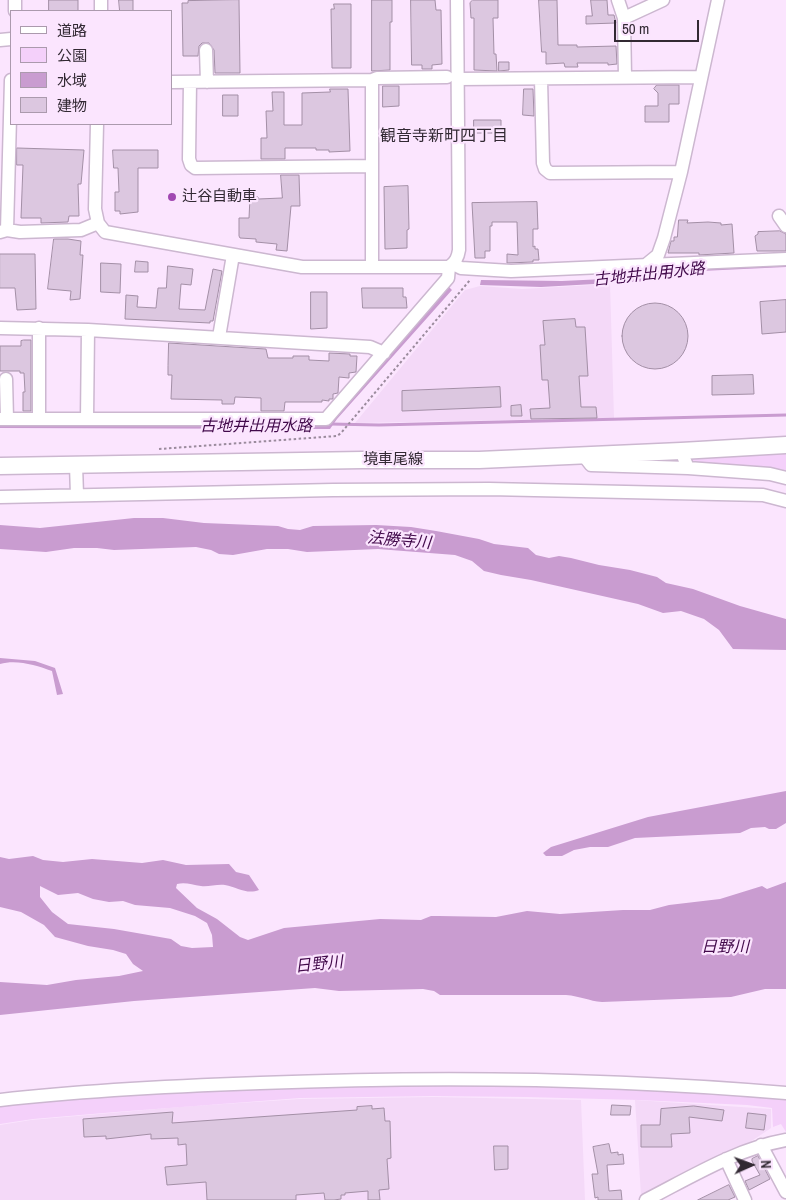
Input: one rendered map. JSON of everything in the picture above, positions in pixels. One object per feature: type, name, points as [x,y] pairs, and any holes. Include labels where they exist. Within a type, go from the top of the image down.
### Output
[{"type":"main road","name":"境車尾線","points":[[0,466],[479,460],[786,445]]},
{"type":"street","points":[[6,378],[3,419],[326,419],[448,278],[451,265],[460,250],[453,78],[457,0]]},
{"type":"street","points":[[618,0],[624,18],[625,77]]},
{"type":"street","points":[[624,18],[663,0]]},
{"type":"street","points":[[647,264],[658,255],[664,238],[718,0]]},
{"type":"street","points":[[206,50],[207,82]]},
{"type":"street","points":[[172,82],[372,80],[377,78],[541,79],[701,77]]},
{"type":"street","points":[[541,79],[543,162],[545,168],[550,172],[680,172]]},
{"type":"street","points":[[372,80],[372,267]]},
{"type":"street","points":[[190,82],[189,159],[195,168],[372,166]]},
{"type":"street","points":[[10,93],[4,170],[3,231],[81,230],[98,224]]},
{"type":"street","points":[[97,125],[95,209],[98,224],[105,232],[302,267],[451,265],[461,268],[511,271],[786,259]]},
{"type":"street","points":[[219,338],[233,255]]},
{"type":"street","points":[[0,328],[88,330],[370,347],[384,353]]},
{"type":"street","points":[[39,328],[39,419]]},
{"type":"street","points":[[87,419],[88,330]]},
{"type":"street","points":[[681,451],[688,468]]},
{"type":"street","points":[[584,456],[591,465],[688,468],[770,474],[786,478]]},
{"type":"street","points":[[76,465],[78,496]]},
{"type":"street","points":[[0,497],[334,490],[489,489],[763,494],[786,501]]},
{"type":"street","points":[[0,1100],[188,1086],[371,1078],[550,1080],[696,1086],[786,1093]]},
{"type":"street","points":[[646,1200],[726,1159],[761,1145],[786,1140]]},
{"type":"street","points":[[761,1145],[786,1192]]},
{"type":"street","points":[[726,1159],[745,1200]]},
{"type":"shaded area","points":[[610,284],[614,418],[355,423],[465,290],[480,286],[522,289]]},
{"type":"shaded area","points":[[434,1097],[581,1100],[585,1200],[0,1200],[0,1125],[31,1120],[179,1107],[300,1099]]},
{"type":"shaded area","points":[[635,1100],[771,1109],[771,1128],[750,1142],[695,1166],[641,1195]]},
{"type":"green space","points":[[786,450],[786,475],[694,465],[690,459]]},
{"type":"green space","points":[[513,1083],[786,1097],[786,1132],[781,1124],[773,1127],[772,1108],[747,1105],[639,1100],[433,1096],[300,1098],[33,1119],[0,1124],[0,1104],[232,1088]]},
{"type":"water","name":"古地井出用水路","points":[[786,262],[786,267],[659,273],[648,281],[541,287],[480,285],[481,280],[562,281],[647,277],[655,269]]},
{"type":"water","name":"古地井出用水路","points":[[449,287],[452,290],[330,429],[0,428],[0,423],[327,424]]},
{"type":"water","name":"法勝寺川","points":[[134,518],[163,518],[204,523],[278,526],[300,530],[313,526],[376,525],[411,527],[479,539],[494,544],[528,548],[536,555],[549,558],[559,556],[571,558],[657,577],[666,583],[693,589],[740,606],[786,619],[786,650],[733,649],[719,630],[704,619],[681,611],[663,613],[638,604],[484,571],[472,561],[455,555],[378,549],[307,552],[288,549],[267,549],[233,555],[219,554],[196,547],[114,550],[74,548],[46,552],[0,549],[0,525],[40,528]]},
{"type":"water","points":[[0,658],[35,661],[55,668],[63,694],[57,695],[52,671],[19,662],[0,664]]},
{"type":"water","points":[[786,791],[786,823],[776,829],[765,827],[751,828],[740,833],[635,838],[608,847],[590,847],[574,850],[562,856],[546,856],[543,853],[551,847],[648,817]]},
{"type":"water","name":"日野川","points":[[33,856],[43,860],[63,862],[92,859],[142,863],[163,860],[186,865],[229,864],[236,872],[249,875],[259,890],[250,892],[225,885],[204,886],[183,883],[177,884],[176,888],[197,908],[217,919],[240,937],[248,940],[284,928],[380,919],[421,920],[431,916],[496,917],[527,911],[560,914],[650,910],[669,905],[720,899],[762,886],[767,889],[786,882],[786,989],[765,989],[731,997],[602,1002],[566,995],[440,995],[434,991],[423,989],[339,991],[315,988],[134,1001],[0,1015],[0,982],[47,985],[143,971],[133,964],[126,954],[55,937],[44,925],[21,912],[0,907],[0,857],[9,859]],"holes":[[[40,886],[58,895],[78,893],[93,899],[109,902],[123,901],[135,905],[170,908],[195,916],[207,923],[212,935],[213,947],[192,948],[181,946],[171,939],[114,929],[68,924],[52,912],[40,897]]]},
{"type":"building","points":[[49,0],[78,0],[78,10],[49,10]]},
{"type":"building","points":[[119,0],[133,0],[133,10],[120,10]]},
{"type":"building","points":[[239,0],[240,73],[215,73],[214,50],[209,43],[202,43],[199,46],[198,56],[183,56],[182,3],[188,3],[188,1]]},
{"type":"building","points":[[372,0],[392,0],[390,70],[372,71]]},
{"type":"building","points":[[411,0],[435,0],[436,10],[441,10],[442,64],[432,65],[432,69],[422,69],[422,65],[412,65]]},
{"type":"building","points":[[473,0],[498,0],[498,18],[493,18],[494,54],[496,54],[497,71],[474,70],[474,18],[471,18],[470,3]]},
{"type":"building","points":[[539,0],[557,0],[558,45],[577,45],[577,47],[616,46],[617,64],[577,63],[578,67],[565,67],[564,63],[546,64],[546,52],[542,52]]},
{"type":"building","points":[[591,0],[607,0],[608,15],[614,15],[616,23],[586,24],[586,16],[592,16]]},
{"type":"building","points":[[334,4],[351,4],[351,68],[332,68],[331,9],[334,9]]},
{"type":"building","points":[[499,62],[509,62],[509,70],[499,71]]},
{"type":"building","points":[[657,85],[679,85],[679,104],[669,104],[669,122],[645,122],[645,106],[658,106],[658,93],[654,89]]},
{"type":"building","points":[[383,86],[399,86],[399,106],[383,107]]},
{"type":"building","points":[[330,89],[348,89],[350,151],[329,152],[329,150],[316,150],[316,148],[285,148],[285,159],[261,159],[261,138],[267,138],[266,111],[273,111],[272,92],[284,92],[284,125],[302,125],[302,93],[330,92]]},
{"type":"building","points":[[524,89],[533,89],[534,116],[523,115]]},
{"type":"building","points":[[223,95],[238,95],[238,116],[223,116]]},
{"type":"building","points":[[474,120],[501,120],[501,133],[474,133]]},
{"type":"building","points":[[17,148],[84,150],[81,184],[78,184],[79,216],[69,216],[68,222],[41,223],[41,218],[21,218],[23,165],[17,165]]},
{"type":"building","points":[[113,150],[158,150],[158,168],[138,168],[138,212],[120,214],[120,211],[115,211],[115,192],[119,192],[118,168],[114,168]]},
{"type":"building","points":[[281,175],[299,175],[300,206],[291,206],[287,251],[276,250],[277,244],[256,242],[256,239],[240,238],[239,236],[239,218],[249,218],[250,197],[258,197],[258,199],[282,198]]},
{"type":"building","points":[[408,186],[409,229],[407,230],[407,248],[385,249],[384,187]]},
{"type":"building","points":[[537,202],[538,229],[533,229],[533,247],[535,246],[535,249],[538,249],[539,260],[507,263],[507,254],[518,255],[517,222],[492,222],[492,226],[490,226],[490,251],[485,251],[485,258],[475,258],[472,203]]},
{"type":"building","points":[[679,220],[688,220],[687,223],[732,224],[734,253],[699,255],[699,253],[668,253],[671,241],[674,241],[674,237],[677,237]]},
{"type":"building","points":[[780,231],[786,234],[786,251],[757,251],[755,236],[758,232]]},
{"type":"building","points":[[54,239],[81,241],[80,255],[83,255],[80,299],[70,300],[71,291],[48,289]]},
{"type":"building","points":[[0,254],[35,254],[36,309],[17,310],[15,288],[0,288]]},
{"type":"building","points":[[136,261],[148,262],[148,272],[135,272]]},
{"type":"building","points":[[101,263],[121,264],[120,293],[101,292]]},
{"type":"building","points":[[168,266],[193,269],[191,285],[181,284],[179,309],[205,310],[213,269],[222,271],[213,321],[210,321],[210,323],[125,319],[126,295],[138,296],[137,307],[156,308],[158,288],[166,288]]},
{"type":"building","points":[[362,288],[403,288],[403,297],[406,297],[407,308],[363,308]]},
{"type":"building","points":[[311,292],[327,292],[327,328],[311,329]]},
{"type":"building","points":[[786,300],[786,332],[762,334],[760,302]]},
{"type":"building","points":[[655,303],[668,306],[678,313],[685,323],[688,336],[685,349],[678,359],[668,366],[655,369],[642,366],[632,359],[625,349],[622,336],[625,323],[632,313],[642,306]]},
{"type":"building","points":[[575,319],[576,327],[585,327],[588,376],[579,376],[581,407],[596,407],[597,418],[531,419],[530,409],[550,408],[548,380],[542,380],[540,345],[545,345],[543,321]]},
{"type":"building","points":[[31,340],[31,411],[23,411],[24,373],[20,373],[20,371],[0,371],[0,346],[21,346],[21,341]]},
{"type":"building","points":[[169,343],[266,349],[268,358],[309,356],[309,360],[329,361],[329,353],[350,354],[350,356],[357,356],[356,372],[349,373],[349,378],[339,377],[338,393],[333,394],[333,399],[329,399],[329,401],[322,400],[322,402],[285,402],[284,411],[261,411],[261,398],[235,397],[234,404],[222,404],[222,400],[171,399],[172,375],[168,375]]},
{"type":"building","points":[[753,375],[754,394],[712,395],[712,376]]},
{"type":"building","points":[[500,387],[501,407],[402,411],[402,391]]},
{"type":"building","points":[[521,405],[522,416],[511,416],[511,406]]},
{"type":"building","points":[[612,1105],[631,1106],[630,1115],[611,1115]]},
{"type":"building","points":[[372,1106],[372,1109],[384,1108],[385,1121],[390,1121],[391,1158],[387,1159],[389,1189],[379,1190],[380,1200],[368,1200],[368,1191],[345,1193],[345,1195],[341,1195],[341,1199],[334,1200],[325,1200],[324,1193],[296,1195],[296,1200],[207,1200],[206,1182],[167,1185],[165,1167],[187,1165],[186,1144],[178,1145],[178,1138],[151,1139],[151,1134],[106,1139],[106,1136],[84,1137],[83,1119],[173,1112],[172,1123],[357,1110],[357,1107]]},
{"type":"building","points":[[694,1106],[724,1110],[722,1121],[689,1117],[690,1133],[671,1134],[672,1147],[641,1147],[641,1125],[660,1125],[661,1109]]},
{"type":"building","points":[[748,1113],[766,1115],[764,1130],[746,1128]]},
{"type":"building","points":[[609,1144],[611,1153],[618,1152],[618,1155],[623,1154],[624,1164],[607,1165],[609,1191],[621,1190],[622,1200],[598,1200],[598,1197],[595,1198],[592,1174],[598,1174],[593,1147]]},
{"type":"building","points":[[494,1146],[508,1146],[508,1169],[495,1170]]},
{"type":"building","points":[[758,1156],[770,1179],[749,1190],[745,1181],[760,1175],[752,1161],[752,1159]]},
{"type":"building","points":[[729,1185],[735,1197],[728,1200],[698,1200]]},
{"type":"waterway","points":[[330,424],[379,425],[786,415]]},
{"type":"place","name":"辻谷自動車","points":[[172,197]]},
{"type":"district","name":"観音寺新町四丁目","points":[[444,137]]}]
